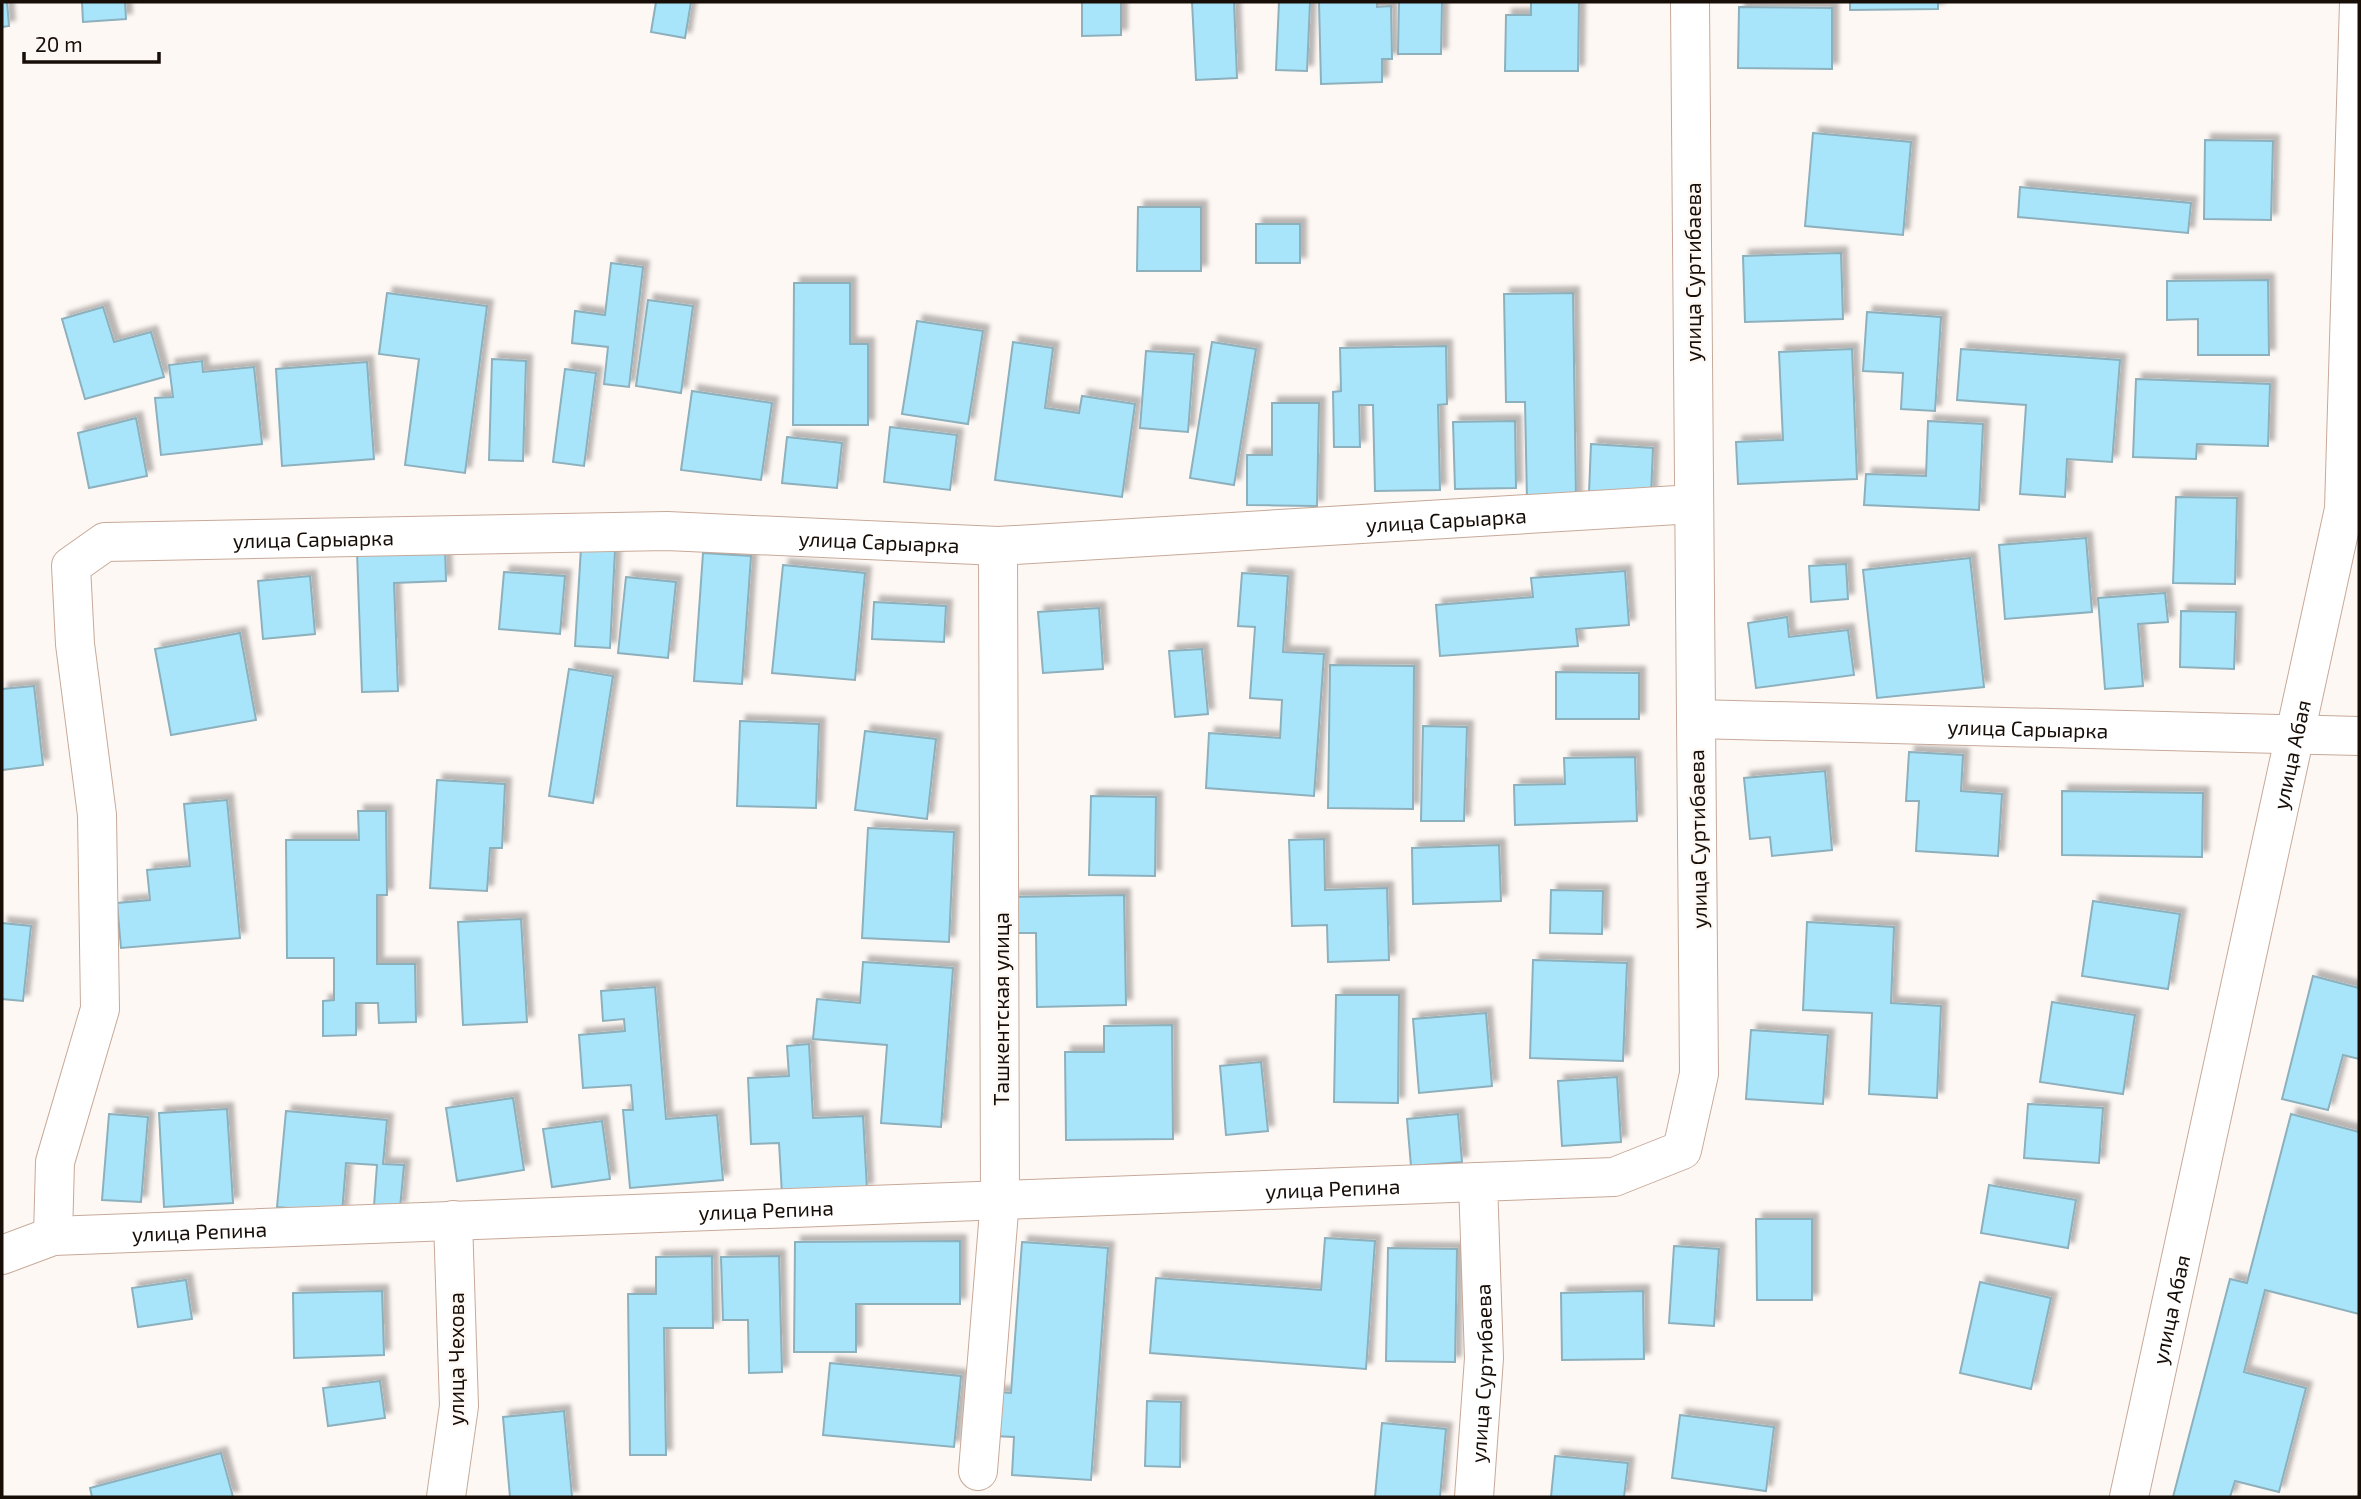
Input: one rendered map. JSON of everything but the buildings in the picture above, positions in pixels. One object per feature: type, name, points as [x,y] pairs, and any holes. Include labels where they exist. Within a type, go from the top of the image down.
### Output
[{"type":"street","name":"улица Суртибаева","points":[[1474,1497],[1484,1358],[1478,1182],[1614,1177],[1682,1150],[1699,1074],[1690,2]]},
{"type":"street","name":"улица Абая","points":[[2129,1497],[2344,509],[2352,490],[2359,2]]},
{"type":"street","name":"улица Сарыарка","points":[[53,1236],[55,1162],[100,1009],[97,815],[75,644],[71,566],[106,542],[667,531],[998,546],[1694,504]]},
{"type":"street","name":"Ташкентская улица","points":[[978,1471],[1000,1199],[998,546]]},
{"type":"street","name":"улица Сарыарка","points":[[1696,719],[2359,736]]},
{"type":"street","name":"улица Репина","points":[[2,1255],[53,1236],[1478,1182]]},
{"type":"street","name":"улица Чехова","points":[[446,1497],[458,1406],[453,1220]]}]
